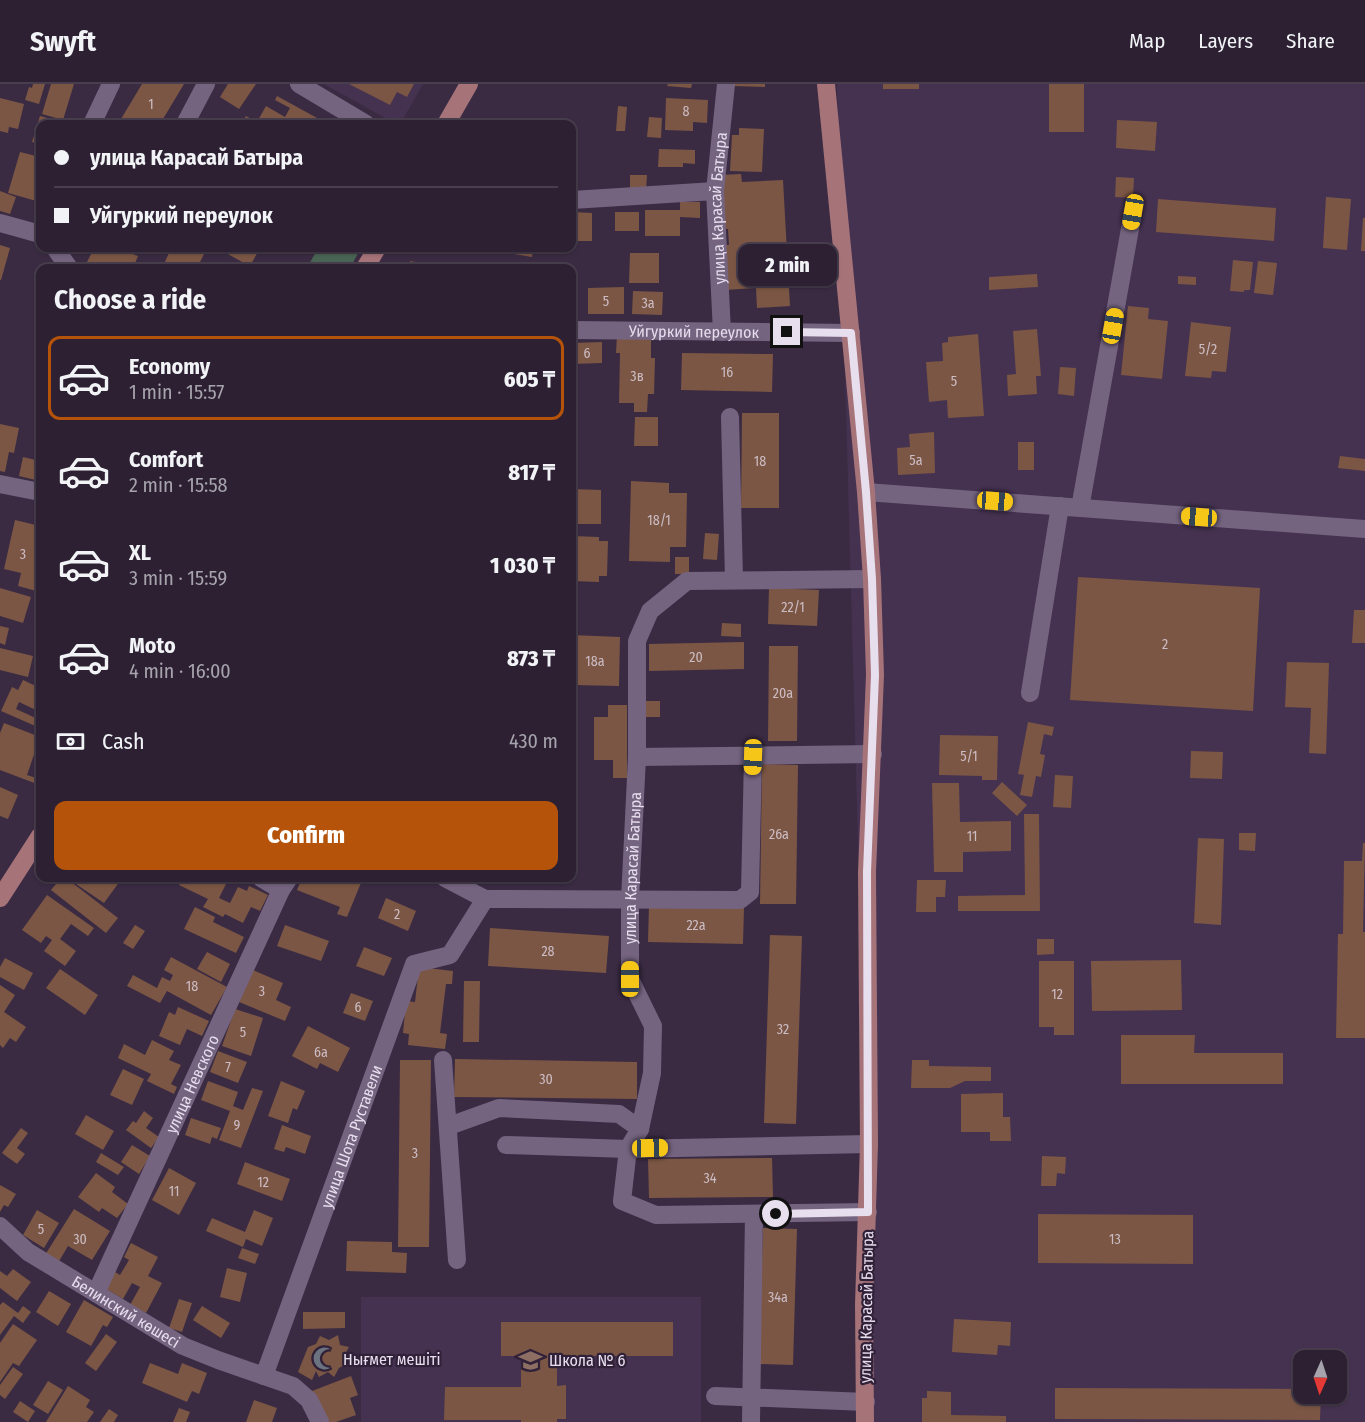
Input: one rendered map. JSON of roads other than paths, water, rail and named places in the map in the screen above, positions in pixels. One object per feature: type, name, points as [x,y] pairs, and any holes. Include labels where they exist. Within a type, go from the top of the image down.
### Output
[{"type":"main road","points":[[448,120],[469,84]]},
{"type":"main road","name":"улица Карасай Батыра","points":[[826,84],[866,492],[875,675],[867,872],[868,1212],[864,1305],[865,1422]]},
{"type":"main road","points":[[0,898],[36,842]]},
{"type":"street","points":[[94,120],[111,84]]},
{"type":"street","points":[[187,120],[206,84]]},
{"type":"street","points":[[299,84],[359,120]]},
{"type":"street","name":"улица Карасай Батыра","points":[[722,332],[716,191],[726,84]]},
{"type":"street","points":[[576,200],[716,191]]},
{"type":"street","points":[[1080,508],[1133,212]]},
{"type":"street","points":[[0,223],[36,233]]},
{"type":"street","name":"Уйгуркий переулок","points":[[576,330],[851,333]]},
{"type":"street","points":[[730,417],[734,579]]},
{"type":"street","points":[[0,484],[36,491]]},
{"type":"street","points":[[866,492],[1365,529]]},
{"type":"street","points":[[1030,693],[1060,506]]},
{"type":"street","name":"улица Карасай Батыра","points":[[868,1212],[656,1215],[622,1201],[628,1149],[640,1129],[652,1073],[652,1026],[630,979],[630,899],[637,757],[637,641],[650,611],[687,581],[872,579]]},
{"type":"street","points":[[637,757],[873,754]]},
{"type":"street","points":[[453,882],[485,899],[740,900],[750,892],[753,757]]},
{"type":"street","name":"улица Невского","points":[[96,1293],[285,884]]},
{"type":"street","name":"улица Шота Руставели","points":[[264,1376],[414,964],[450,955],[485,899]]},
{"type":"street","points":[[443,1060],[457,1260]]},
{"type":"street","points":[[449,1126],[500,1108],[619,1114],[640,1129]]},
{"type":"street","points":[[506,1145],[628,1149],[868,1144]]},
{"type":"street","points":[[751,1422],[754,1214]]},
{"type":"street","name":"Белинский көшесi","points":[[0,1226],[28,1252],[183,1346],[264,1376]]},
{"type":"street","points":[[264,1376],[293,1386],[309,1400],[320,1422]]},
{"type":"street","name":"улица Карасай Батыра","points":[[715,1396],[866,1402]]},
{"type":"place","name":"Нығмет мешіті","points":[[325,1359]]},
{"type":"place","name":"Школа № 6","points":[[531,1360]]}]
